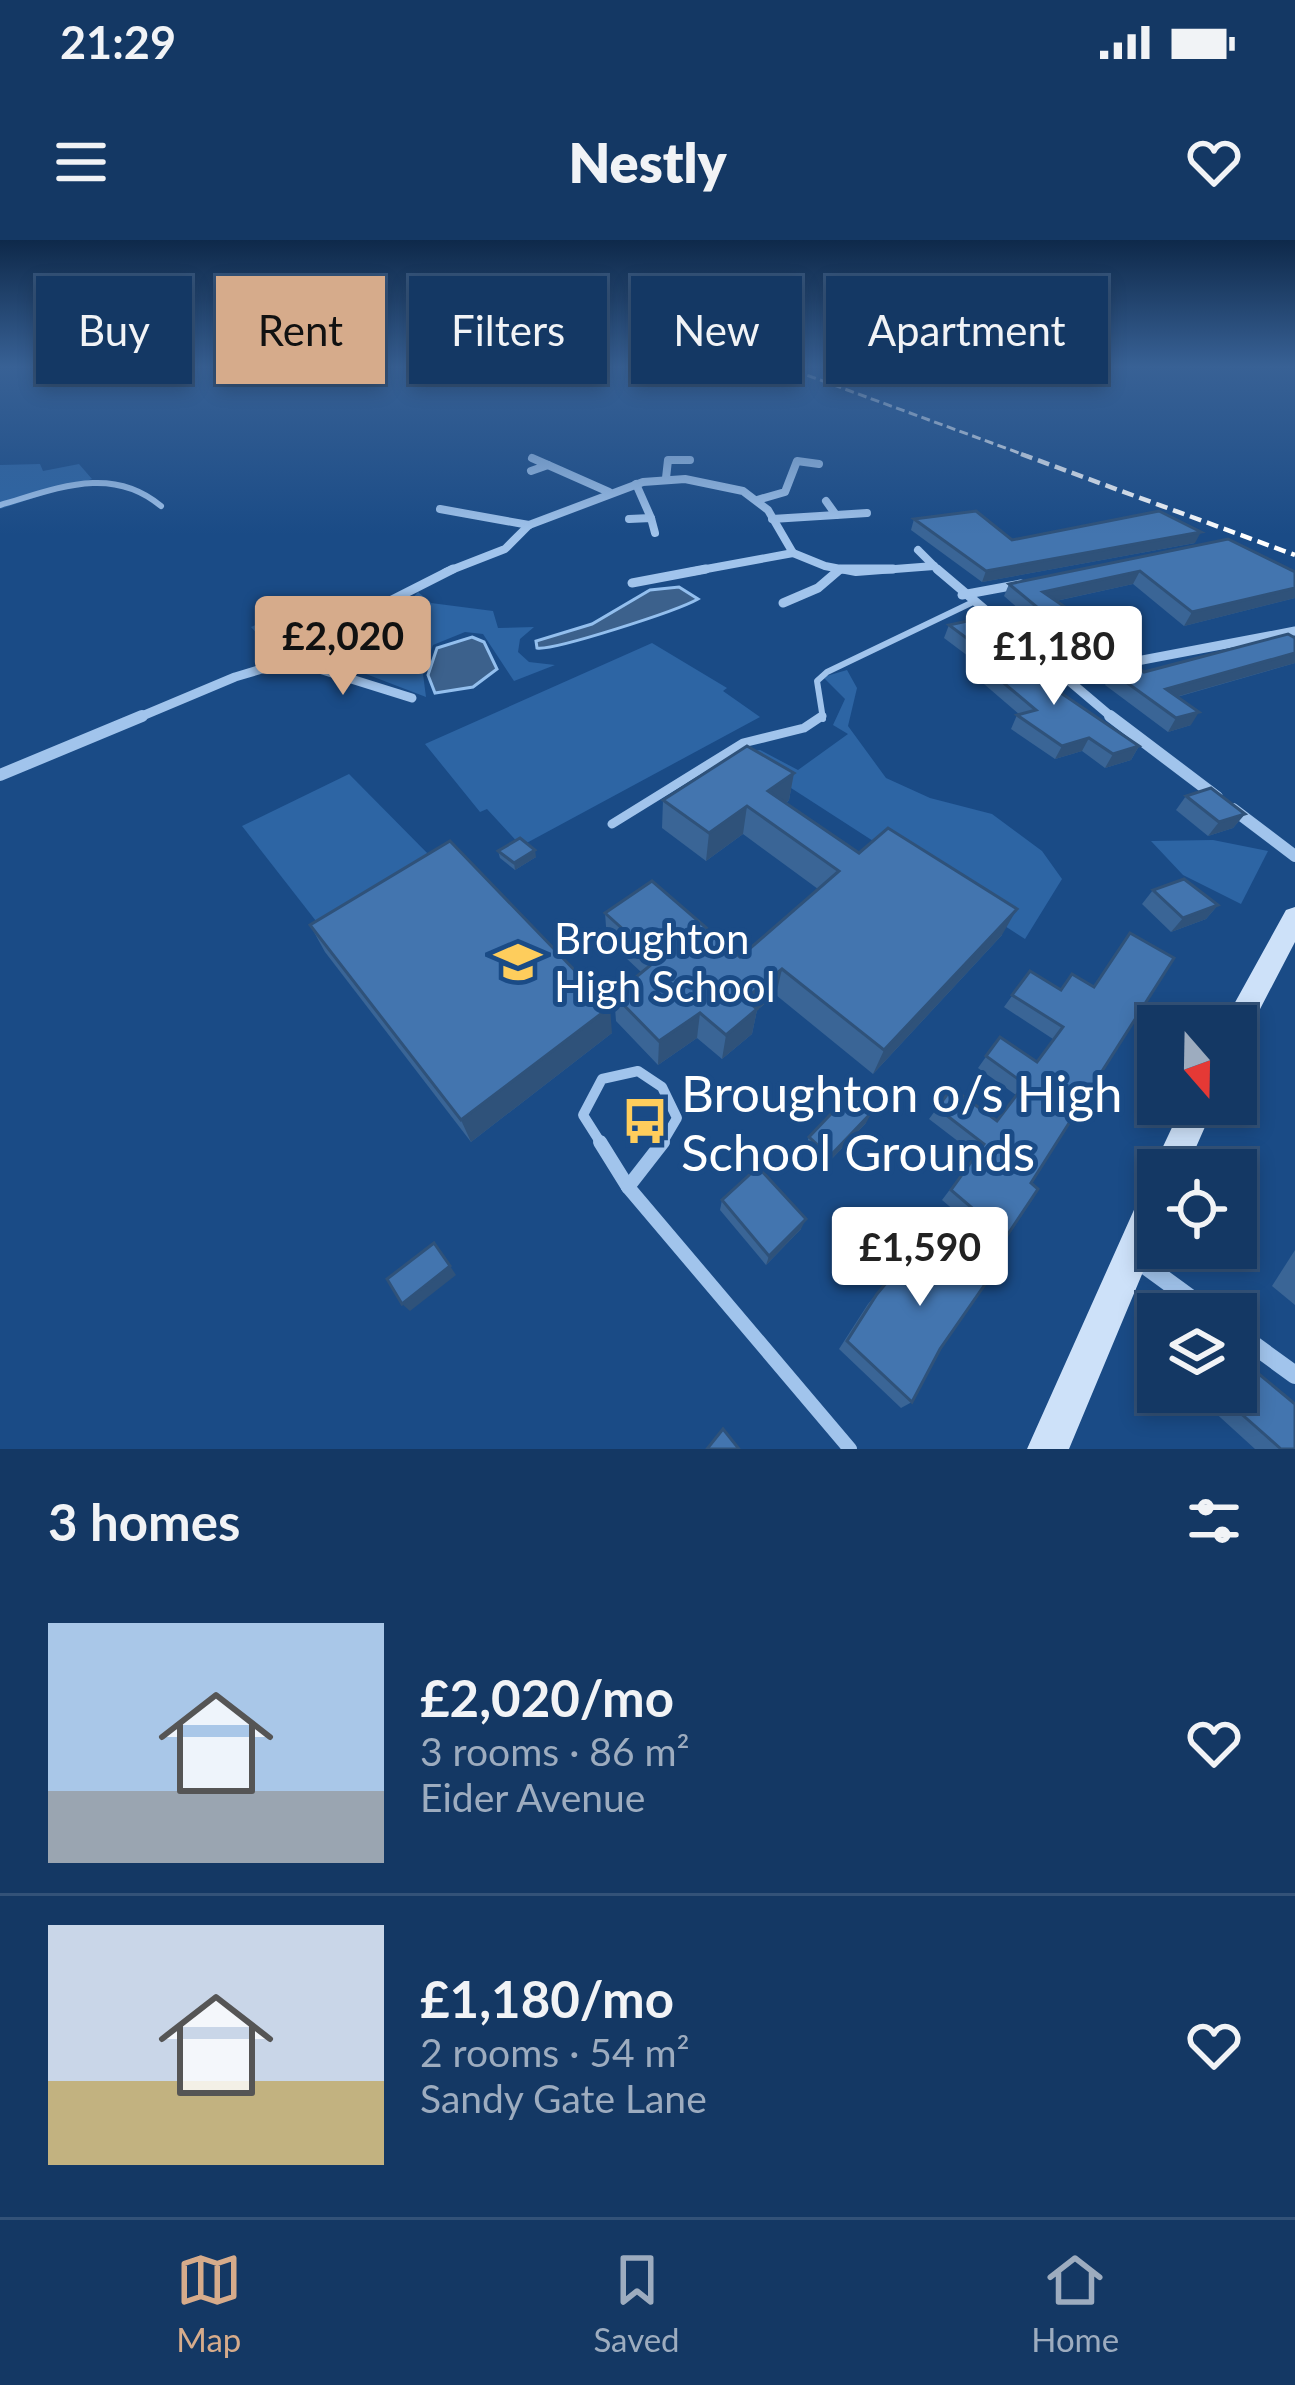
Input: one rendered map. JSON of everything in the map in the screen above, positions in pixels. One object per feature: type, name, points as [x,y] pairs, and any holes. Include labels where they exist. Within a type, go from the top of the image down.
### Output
[{"type":"main road","points":[[1248,1005],[1295,917]]},
{"type":"main road","points":[[1048,1449],[1137,1242]]},
{"type":"street","points":[[666,478],[667,447]]},
{"type":"street","points":[[758,500],[785,492],[802,450]]},
{"type":"street","points":[[532,458],[609,492]]},
{"type":"street","points":[[668,460],[689,460]]},
{"type":"street","points":[[796,461],[819,464]]},
{"type":"street","points":[[531,470],[548,465]]},
{"type":"street","points":[[0,775],[296,656],[342,645],[369,630],[386,603],[418,583],[505,549],[529,526],[636,484],[666,478],[726,484],[758,500],[793,553]]},
{"type":"street","points":[[636,484],[656,533]]},
{"type":"street","points":[[826,501],[836,515]]},
{"type":"street","points":[[440,509],[529,526]]},
{"type":"street","points":[[772,519],[867,513]]},
{"type":"street","points":[[629,519],[651,518]]},
{"type":"street","points":[[918,550],[966,599],[1058,676],[1295,856]]},
{"type":"street","points":[[632,583],[793,553],[839,570],[934,566]]},
{"type":"street","points":[[783,603],[818,588],[839,570]]},
{"type":"street","points":[[966,599],[1028,583]]},
{"type":"street","points":[[1058,676],[1295,631]]},
{"type":"street","points":[[296,656],[316,668],[412,698]]},
{"type":"street","points":[[1131,1256],[1182,1293]]},
{"type":"street","points":[[1257,1347],[1295,1375]]},
{"type":"lane","points":[[0,505],[100,480],[122,479],[146,490],[161,506]]},
{"type":"lane","points":[[612,824],[746,741],[778,730],[806,731],[823,719],[817,681],[827,672],[966,599]]},
{"type":"lane","points":[[628,1187],[654,1158],[677,1118],[662,1087],[638,1070],[602,1079],[583,1114],[628,1187],[850,1449]]},
{"type":"shaded area","points":[[40,464],[43,471],[79,464],[92,479],[0,509],[0,465]]},
{"type":"shaded area","points":[[679,587],[698,599],[616,629],[537,648],[536,641],[592,624],[650,590]]},
{"type":"shaded area","points":[[418,592],[431,603],[493,611],[498,628],[534,627],[520,639],[518,652],[529,662],[555,665],[514,681],[483,634],[465,632],[433,645],[423,674],[426,697],[366,674],[373,664],[344,655],[375,640]]},
{"type":"shaded area","points":[[281,613],[318,616],[354,630],[276,654],[251,627]]},
{"type":"shaded area","points":[[472,637],[484,642],[497,669],[473,687],[435,693],[428,675],[437,648]]},
{"type":"shaded area","points":[[652,643],[727,688],[723,691],[760,717],[521,846],[487,809],[480,812],[425,744]]},
{"type":"shaded area","points":[[847,670],[857,688],[848,726],[886,778],[930,798],[992,814],[1042,851],[1062,879],[1025,939],[737,753],[760,750],[798,770],[848,734],[833,725],[845,699],[823,677]]},
{"type":"shaded area","points":[[349,774],[437,863],[323,930],[242,826]]},
{"type":"shaded area","points":[[1213,840],[1268,851],[1241,904],[1183,875],[1151,841]]},
{"type":"building","points":[[976,511],[1012,540],[1159,511],[1201,532],[986,571],[914,519]]},
{"type":"building","points":[[1228,539],[1295,572],[1295,588],[1192,612],[1140,571],[1043,592],[1100,631],[1073,637],[1009,584]]},
{"type":"building","points":[[972,620],[998,637],[973,643],[949,625]]},
{"type":"building","points":[[1288,634],[1295,638],[1295,653],[1166,689],[1199,712],[1176,718],[1112,672],[1136,666],[1144,672]]},
{"type":"building","points":[[1002,653],[1139,746],[1113,754],[1089,738],[1062,746],[1017,715],[1036,710],[975,659]]},
{"type":"building","points":[[747,746],[794,773],[768,791],[859,853],[888,828],[1017,909],[884,1050],[782,969],[745,999],[757,1009],[726,1035],[700,1013],[659,1041],[614,995],[657,960],[605,913],[652,881],[740,957],[839,871],[747,806],[709,833],[663,800]]},
{"type":"building","points":[[1211,788],[1245,814],[1219,822],[1186,796]]},
{"type":"building","points":[[520,838],[535,850],[514,863],[498,851]]},
{"type":"building","points":[[450,841],[610,1007],[461,1120],[310,925]]},
{"type":"building","points":[[1184,879],[1218,905],[1183,918],[1153,890]]},
{"type":"building","points":[[1130,933],[1174,958],[1144,1005],[1137,1005],[1137,1016],[1031,1183],[1038,1189],[1006,1237],[951,1190],[984,1144],[937,1108],[952,1088],[997,1121],[1025,1084],[986,1056],[1000,1037],[1037,1062],[1063,1027],[1012,995],[1030,971],[1061,990],[1072,974],[1094,987]]},
{"type":"building","points":[[851,1093],[872,1112],[830,1156],[809,1137]]},
{"type":"building","points":[[758,1167],[806,1219],[769,1256],[722,1200]]},
{"type":"building","points":[[939,1220],[995,1270],[940,1349],[912,1402],[847,1341],[877,1294]]},
{"type":"building","points":[[434,1243],[450,1266],[402,1304],[387,1279]]},
{"type":"building","points":[[1257,1372],[1295,1404],[1295,1449],[1281,1449],[1240,1413],[1257,1413]]},
{"type":"building","points":[[723,1429],[739,1449],[707,1449]]},
{"type":"railway","points":[[936,422],[1030,457]]},
{"type":"railway","points":[[1021,454],[1295,555]]},
{"type":"place","name":"Broughton High School","points":[[518,962]]},
{"type":"place","name":"Broughton o/s High School Grounds","points":[[645,1121]]}]
